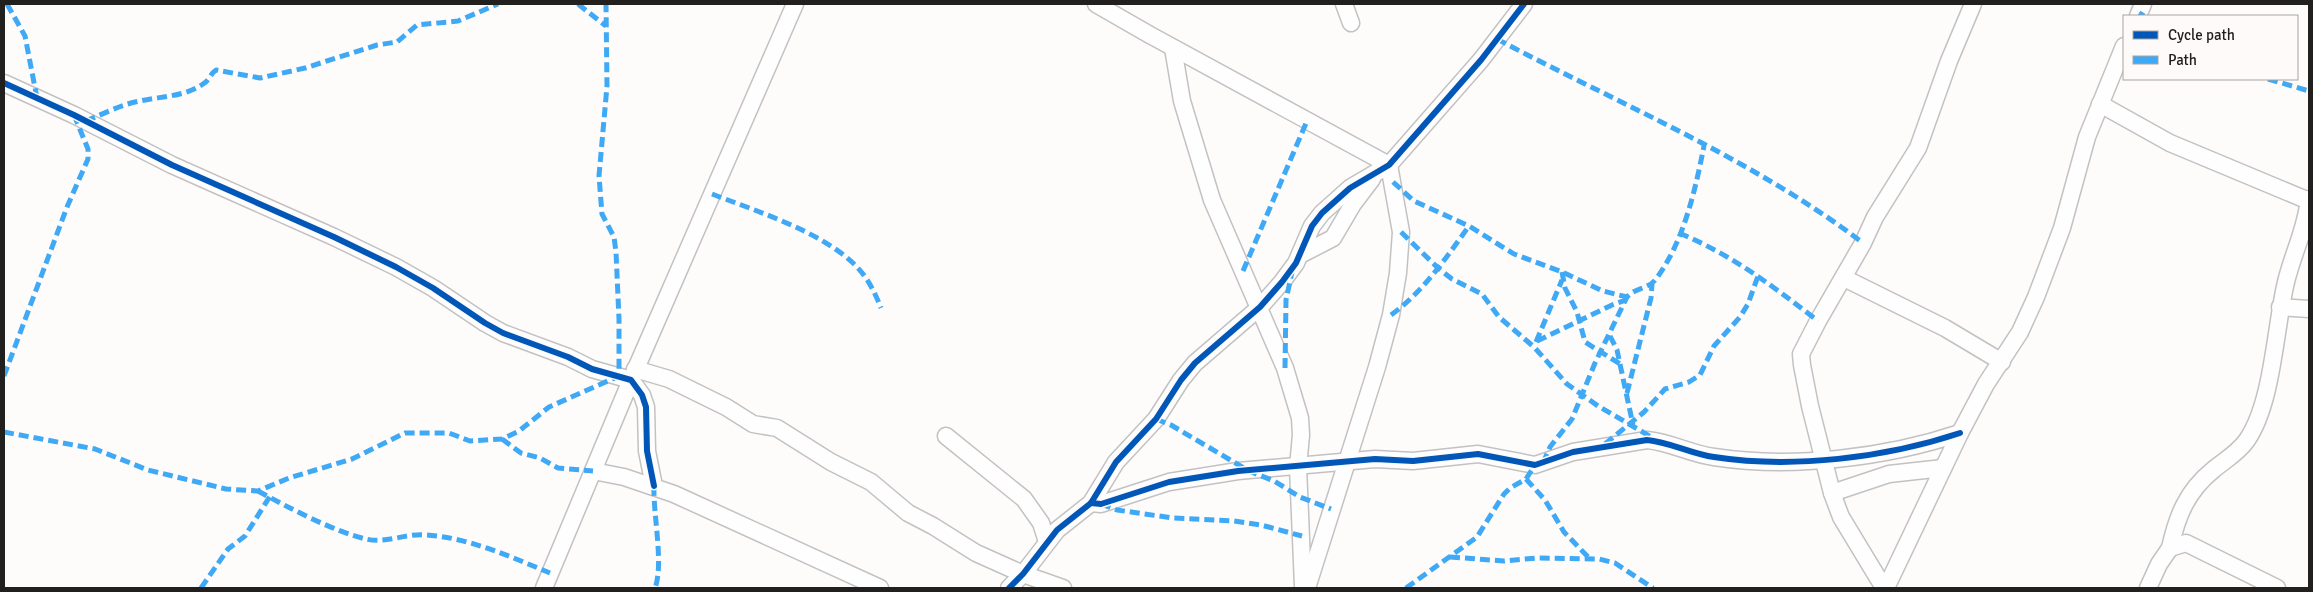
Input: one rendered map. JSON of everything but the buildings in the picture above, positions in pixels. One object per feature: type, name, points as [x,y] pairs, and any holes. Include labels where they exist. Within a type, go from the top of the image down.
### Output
[{"type":"street","points":[[544,588],[633,374],[795,4]]},
{"type":"street","points":[[1096,4],[1383,169],[1401,232],[1398,273],[1380,359],[1307,588]]},
{"type":"street","points":[[1344,4],[1351,23]]},
{"type":"street","points":[[1300,255],[1334,238],[1354,204],[1481,60],[1524,4]]},
{"type":"street","points":[[1885,588],[1841,517],[1832,493],[1825,459],[1810,406],[1802,365],[1802,354],[1875,217],[1918,148],[1949,61],[1972,4]]},
{"type":"street","points":[[1173,48],[1182,101],[1212,200],[1227,239],[1260,307],[1285,368],[1300,418],[1301,435],[1298,467],[1303,588]]},
{"type":"street","points":[[1885,588],[1960,433],[1986,384],[2020,332],[2049,265],[2062,228],[2087,137],[2123,48]]},
{"type":"street","points":[[4,84],[74,115],[172,165],[334,237],[396,267],[433,288],[503,333],[554,352],[592,369],[669,379],[753,424],[777,428],[831,462],[871,482],[908,513],[976,553],[1023,574],[1063,588]]},
{"type":"street","points":[[2100,104],[2170,142],[2309,200],[2302,239],[2289,270],[2280,307],[2268,380],[2256,423],[2247,440],[2232,456],[2196,486],[2184,503],[2176,522],[2170,548],[2159,564],[2148,588]]},
{"type":"street","points":[[1009,588],[1023,574],[1047,542],[1068,519],[1091,503],[1116,462],[1156,419],[1181,380],[1195,363],[1260,307],[1292,270],[1312,226],[1322,213],[1350,188],[1383,169]]},
{"type":"street","points":[[1844,278],[1945,328],[2002,362]]},
{"type":"street","points":[[2280,307],[2309,309]]},
{"type":"street","points":[[633,374],[646,407],[647,445],[654,486]]},
{"type":"street","points":[[1091,503],[1101,504],[1169,482],[1193,477],[1238,471],[1375,459],[1422,460],[1478,454],[1535,465],[1583,450],[1647,440],[1657,441],[1693,454],[1741,461],[1825,459],[1931,443],[1960,433]]},
{"type":"street","points":[[946,436],[1024,499],[1041,523],[1047,542]]},
{"type":"street","points":[[1832,493],[1889,474],[1943,468]]},
{"type":"street","points":[[593,471],[624,477],[654,486],[880,588]]},
{"type":"street","points":[[2170,548],[2186,543],[2277,588]]},
{"type":"marked path","points":[[7,4],[25,36],[37,98]]},
{"type":"marked path","points":[[86,121],[126,104],[173,96],[196,88],[205,83],[216,70],[260,78],[305,68],[377,45],[397,42],[417,25],[458,21],[498,4]]},
{"type":"marked path","points":[[578,4],[606,26]]},
{"type":"marked path","points":[[4,432],[95,449],[148,470],[226,489],[258,491],[289,478],[352,459],[405,433],[449,433],[470,441],[502,439],[519,431],[549,407],[619,376],[616,252],[614,237],[602,214],[599,176],[607,86],[606,4]]},
{"type":"marked path","points":[[1497,39],[1731,159],[1777,185],[1863,243]]},
{"type":"marked path","points":[[2271,80],[2309,91]]},
{"type":"marked path","points":[[4,376],[67,207],[88,159],[88,149],[74,115]]},
{"type":"marked path","points":[[1243,271],[1307,121]]},
{"type":"marked path","points":[[1543,463],[1550,447],[1572,419],[1595,363],[1627,297],[1646,287],[1656,279],[1674,249],[1692,198],[1704,146]]},
{"type":"marked path","points":[[1393,182],[1414,201],[1469,226],[1514,254],[1562,272],[1603,291],[1627,297]]},
{"type":"marked path","points":[[712,194],[768,215],[826,243],[856,266],[874,291],[881,308]]},
{"type":"marked path","points":[[1391,315],[1424,285],[1469,226]]},
{"type":"marked path","points":[[1401,232],[1452,279],[1482,294],[1499,317],[1534,347],[1567,384],[1598,406],[1653,438]]},
{"type":"marked path","points":[[1679,233],[1735,261],[1768,283],[1818,321]]},
{"type":"marked path","points":[[1285,368],[1286,300],[1292,272]]},
{"type":"marked path","points":[[1562,272],[1565,288],[1577,312],[1585,342],[1620,364]]},
{"type":"marked path","points":[[1605,444],[1644,412],[1665,389],[1689,382],[1700,375],[1714,346],[1740,317],[1748,304],[1758,276]]},
{"type":"marked path","points":[[1536,342],[1562,280]]},
{"type":"marked path","points":[[1627,393],[1651,298],[1652,284]]},
{"type":"marked path","points":[[1537,341],[1626,300]]},
{"type":"marked path","points":[[1610,336],[1617,350],[1633,425]]},
{"type":"marked path","points":[[1156,419],[1171,425],[1249,471],[1274,481],[1300,497],[1331,509]]},
{"type":"marked path","points":[[502,439],[521,453],[540,458],[558,468],[593,471]]},
{"type":"marked path","points":[[1406,588],[1477,537],[1504,494],[1510,488],[1526,479],[1535,465]]},
{"type":"marked path","points":[[1526,479],[1545,500],[1564,532],[1589,558]]},
{"type":"marked path","points":[[654,486],[658,553],[658,578],[655,588]]},
{"type":"marked path","points":[[258,491],[311,518],[354,536],[381,540],[411,535],[427,535],[459,540],[490,549],[550,573]]},
{"type":"marked path","points":[[201,588],[228,549],[245,536],[272,493]]},
{"type":"marked path","points":[[1101,504],[1117,510],[1173,518],[1234,521],[1261,525],[1302,536]]},
{"type":"marked path","points":[[1450,557],[1504,561],[1537,558],[1599,559],[1615,563],[1653,588]]},
{"type":"cycle path","points":[[1009,588],[1023,574],[1057,530],[1091,503],[1116,462],[1156,419],[1181,380],[1195,363],[1260,307],[1282,282],[1296,263],[1312,226],[1322,213],[1350,188],[1389,165],[1481,60],[1524,4]]},
{"type":"cycle path","points":[[4,83],[74,115],[172,165],[334,237],[396,267],[433,288],[503,333],[568,357],[592,369],[631,380],[642,395],[646,407],[647,451],[654,486]]},
{"type":"cycle path","points":[[1091,503],[1101,504],[1169,482],[1238,471],[1375,459],[1413,461],[1478,454],[1535,465],[1573,452],[1647,440],[1714,457],[1775,462],[1806,461],[1870,455],[1931,442],[1960,433]]}]
